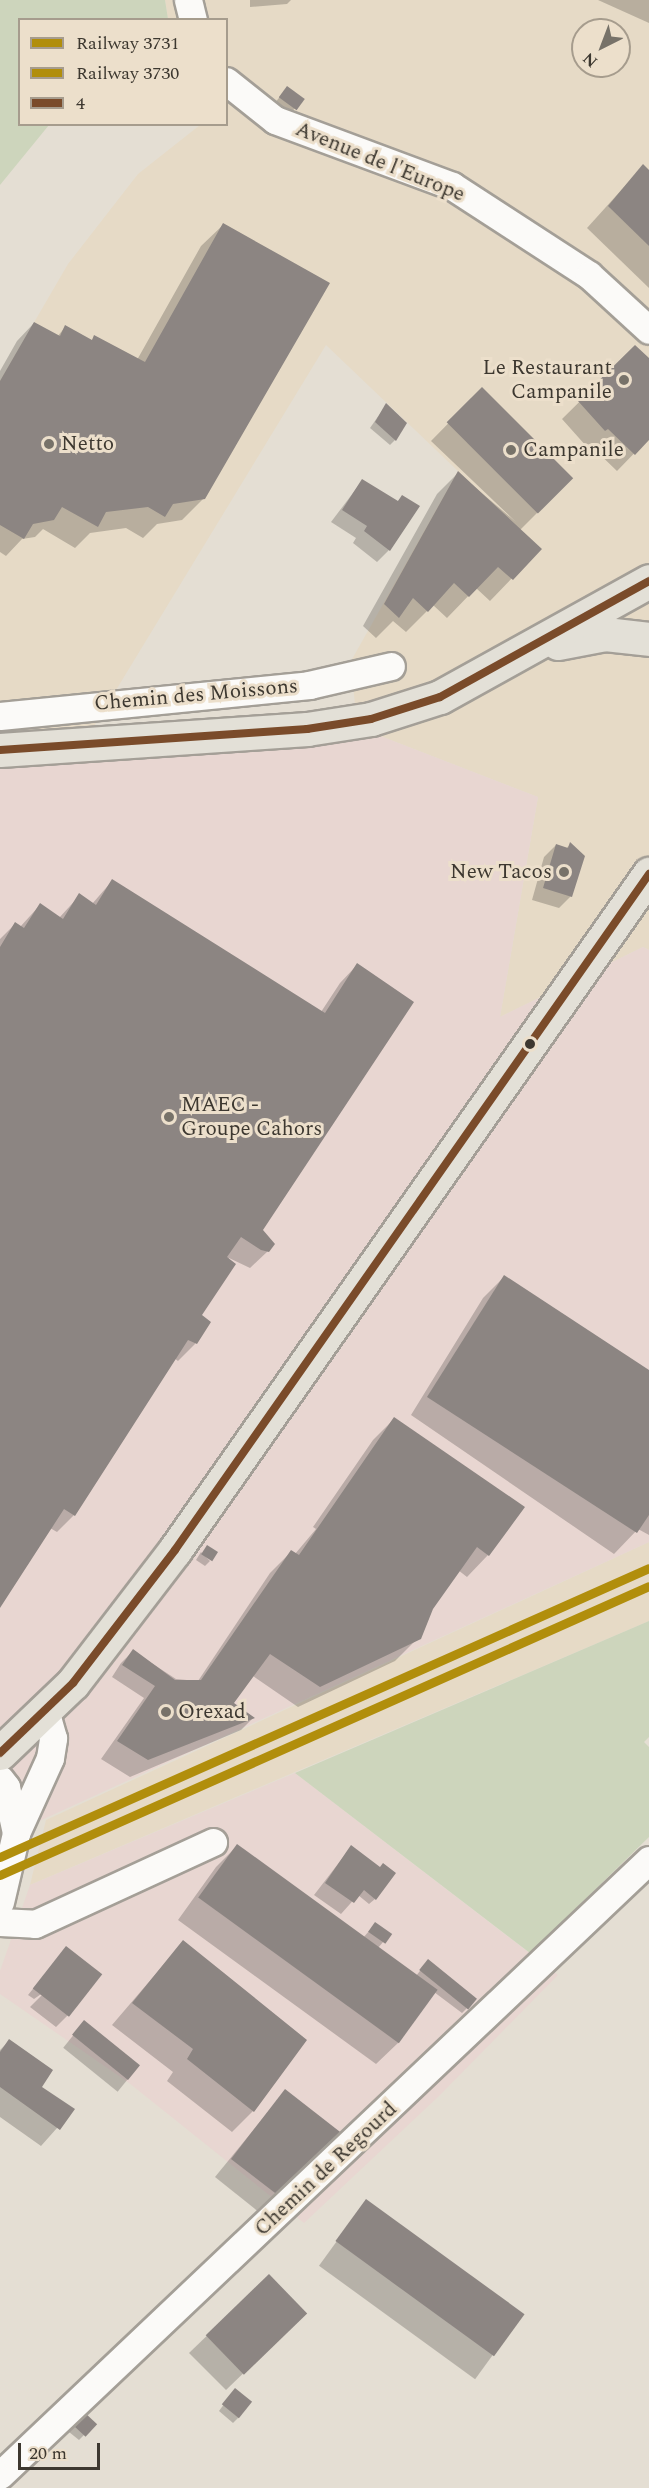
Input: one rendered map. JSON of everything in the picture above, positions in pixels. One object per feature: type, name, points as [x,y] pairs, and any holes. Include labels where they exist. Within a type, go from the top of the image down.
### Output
[{"type":"main road","points":[[0,750],[307,729],[371,719],[440,697],[649,581]]},
{"type":"main road","points":[[530,649],[605,634],[649,639]]},
{"type":"main road","points":[[0,1753],[46,1713],[175,1550],[648,877]]},
{"type":"street","points":[[188,0],[193,18]]},
{"type":"street","name":"Avenue de l'Europe","points":[[228,83],[275,120],[452,186],[589,275],[649,330]]},
{"type":"street","name":"Chemin des Moissons","points":[[0,716],[297,686],[391,666]]},
{"type":"street","points":[[0,1902],[16,1833],[50,1758],[53,1738],[46,1713]]},
{"type":"street","points":[[0,1779],[6,1787],[16,1833]]},
{"type":"street","points":[[0,1922],[35,1924],[213,1842]]},
{"type":"street","name":"Chemin de Regourd","points":[[0,2475],[649,1860]]},
{"type":"shaded area","points":[[165,0],[649,0],[649,950],[643,947],[500,1017],[538,797],[357,727],[351,661],[458,471],[326,345],[85,741],[0,744],[0,381],[68,264],[138,174],[199,126],[228,126],[228,18],[168,18]]},
{"type":"shaded area","points":[[357,727],[538,797],[500,1017],[643,947],[649,950],[649,1542],[0,1839],[0,744]]},
{"type":"shaded area","points":[[649,1542],[649,1621],[30,1885],[46,1820]]},
{"type":"shaded area","points":[[295,1773],[558,1975],[440,2095],[304,2223],[129,2083],[0,1994],[0,1971],[30,1885]]},
{"type":"green space","points":[[0,0],[165,0],[168,18],[18,18],[18,126],[48,126],[0,185]]},
{"type":"green space","points":[[649,1621],[649,1737],[644,1742],[649,1747],[649,1837],[530,1953],[295,1773]]},
{"type":"building","points":[[287,86],[305,99],[297,110],[279,97]]},
{"type":"building","points":[[643,164],[649,170],[649,246],[608,206]]},
{"type":"building","points":[[223,223],[330,283],[205,499],[173,504],[165,517],[148,507],[106,512],[98,527],[62,507],[54,520],[33,524],[24,539],[0,525],[0,381],[34,322],[60,336],[65,325],[92,340],[94,335],[145,362]]},
{"type":"building","name":"Le Restaurant Campanile","points":[[635,345],[649,358],[649,440],[635,455],[608,429],[605,431],[578,401]]},
{"type":"building","name":"Campanile","points":[[482,387],[573,478],[538,514],[447,422]]},
{"type":"building","points":[[386,403],[407,423],[396,441],[375,422]]},
{"type":"building","points":[[458,471],[542,549],[513,580],[498,567],[469,597],[454,583],[428,612],[413,598],[399,618],[384,604]]},
{"type":"building","points":[[362,479],[398,501],[402,495],[420,506],[390,551],[364,531],[367,526],[342,510]]},
{"type":"building","name":"New Tacos","points":[[570,842],[585,856],[572,897],[543,888],[556,844],[568,848]]},
{"type":"building","name":"MAEC - Groupe Cahors","points":[[112,879],[325,1013],[357,963],[414,1002],[263,1230],[275,1244],[269,1252],[261,1250],[241,1237],[227,1257],[236,1264],[202,1315],[211,1322],[197,1344],[188,1340],[75,1516],[64,1509],[0,1608],[0,947],[15,922],[24,928],[40,903],[63,919],[79,893],[96,905]]},
{"type":"building","points":[[504,1275],[649,1370],[649,1515],[637,1533],[427,1397]]},
{"type":"building","points":[[394,1417],[525,1507],[489,1556],[477,1547],[433,1609],[421,1639],[320,1687],[270,1654],[234,1703],[255,1718],[148,1760],[117,1741],[155,1686],[122,1665],[133,1649],[175,1680],[201,1680],[291,1550],[299,1555]]},
{"type":"building","points":[[207,1545],[218,1552],[212,1561],[201,1554]]},
{"type":"building","points":[[237,1844],[438,1990],[399,2043],[198,1897]]},
{"type":"building","points":[[351,1845],[380,1867],[383,1863],[396,1873],[376,1900],[364,1890],[354,1903],[325,1883]]},
{"type":"building","points":[[375,1922],[392,1934],[385,1944],[368,1932]]},
{"type":"building","points":[[183,1940],[307,2040],[254,2112],[187,2059],[193,2049],[132,2003]]},
{"type":"building","points":[[66,1946],[102,1974],[69,2017],[33,1989]]},
{"type":"building","points":[[428,1959],[477,1999],[468,2010],[419,1970]]},
{"type":"building","points":[[84,2020],[140,2065],[128,2080],[72,2035]]},
{"type":"building","points":[[9,2039],[53,2070],[42,2087],[75,2109],[60,2130],[0,2087],[0,2052]]},
{"type":"building","points":[[285,2089],[344,2135],[279,2196],[231,2159]]},
{"type":"building","points":[[366,2199],[525,2314],[494,2356],[335,2241]]},
{"type":"building","points":[[269,2274],[307,2314],[244,2375],[206,2335]]},
{"type":"building","points":[[235,2388],[252,2402],[239,2418],[222,2404]]},
{"type":"building","points":[[84,2412],[97,2424],[86,2437],[72,2424]]},
{"type":"rail line","name":"3731","points":[[0,1857],[649,1568]]},
{"type":"rail line","name":"3730","points":[[0,1875],[649,1586]]},
{"type":"transit line","name":"4","points":[[0,750],[307,729],[371,719],[440,697],[649,581]]},
{"type":"transit line","name":"4","points":[[0,1753],[73,1683],[175,1550],[649,874]]},
{"type":"place","name":"Le Restaurant Campanile","points":[[624,380]]},
{"type":"place","name":"Netto","points":[[49,444]]},
{"type":"place","name":"Campanile","points":[[511,450]]},
{"type":"place","name":"New Tacos","points":[[564,872]]},
{"type":"place","name":"MAEC - Groupe Cahors","points":[[169,1117]]},
{"type":"place","name":"Orexad","points":[[166,1712]]}]
